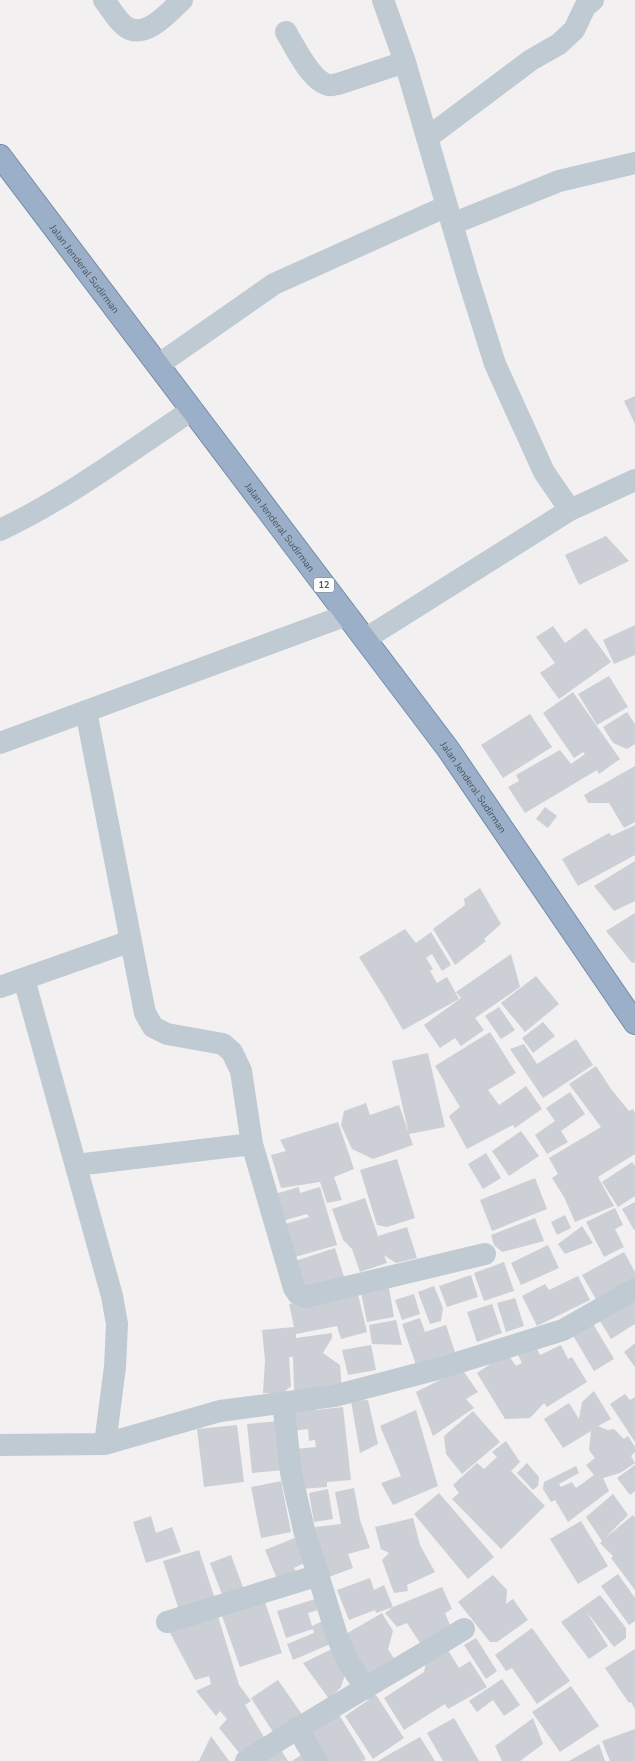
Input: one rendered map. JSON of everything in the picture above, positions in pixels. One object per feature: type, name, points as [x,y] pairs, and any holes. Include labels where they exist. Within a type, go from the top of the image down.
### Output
[{"type":"highway","name":"Jalan Jenderal Sudirman","points":[[0,156],[448,749],[635,1023]]},
{"type":"street","points":[[104,0],[127,27],[140,30],[152,27],[182,0]]},
{"type":"street","points":[[383,0],[405,62],[449,215],[495,364],[544,472],[570,510]]},
{"type":"street","points":[[427,138],[531,60],[559,44],[574,30],[585,7],[593,0]]},
{"type":"street","points":[[286,32],[313,76],[321,82],[329,85],[338,84],[405,62]]},
{"type":"street","points":[[158,365],[274,284],[449,215],[559,181],[635,163]]},
{"type":"street","points":[[0,530],[20,520],[82,483],[192,410]]},
{"type":"street","points":[[365,639],[570,510],[635,480]]},
{"type":"street","points":[[0,743],[347,615]]},
{"type":"street","points":[[86,711],[145,1013],[153,1026],[167,1034],[223,1044],[232,1052],[241,1072],[252,1144],[294,1288],[298,1294],[306,1297],[485,1254]]},
{"type":"street","points":[[0,987],[131,941]]},
{"type":"street","points":[[24,979],[112,1296],[117,1324],[115,1367],[105,1444]]},
{"type":"street","points":[[76,1165],[252,1144]]},
{"type":"street","points":[[0,1445],[105,1444],[220,1411],[334,1396],[438,1369],[562,1330],[635,1289]]},
{"type":"street","points":[[283,1402],[291,1473],[304,1530],[337,1636],[347,1660],[366,1689]]},
{"type":"street","points":[[167,1622],[319,1575]]},
{"type":"street","points":[[246,1761],[297,1728],[366,1689],[464,1629]]},
{"type":"street","points":[[297,1728],[317,1761]]},
{"type":"building","points":[[635,396],[635,424],[624,401]]},
{"type":"building","points":[[606,536],[629,561],[579,585],[565,555]]},
{"type":"building","points":[[635,625],[635,655],[614,664],[603,640]]},
{"type":"building","points":[[553,626],[565,643],[586,628],[611,662],[559,699],[540,673],[555,663],[536,637]]},
{"type":"building","points":[[609,676],[628,707],[597,725],[578,694]]},
{"type":"building","points":[[573,692],[620,759],[599,774],[597,770],[525,813],[508,787],[519,781],[516,775],[560,750],[571,764],[585,754],[583,752],[574,758],[543,713]]},
{"type":"building","points":[[627,712],[635,724],[635,744],[627,749],[613,743],[603,727]]},
{"type":"building","points":[[530,714],[552,747],[503,778],[481,745]]},
{"type":"building","points":[[635,766],[635,822],[624,828],[609,803],[588,803],[584,795]]},
{"type":"building","points":[[545,807],[557,816],[548,828],[536,819]]},
{"type":"building","points":[[635,825],[635,855],[578,886],[562,859],[609,833],[612,836]]},
{"type":"building","points":[[635,861],[635,901],[614,911],[594,886]]},
{"type":"building","points":[[480,888],[501,924],[484,939],[486,941],[455,965],[433,929],[465,905],[464,899]]},
{"type":"building","points":[[635,913],[635,962],[632,963],[606,931]]},
{"type":"building","points":[[405,929],[416,943],[431,932],[451,965],[442,971],[432,954],[426,958],[433,969],[430,971],[437,983],[447,977],[459,999],[403,1030],[359,957]]},
{"type":"building","points":[[511,954],[520,987],[475,1018],[484,1030],[461,1046],[455,1038],[440,1048],[424,1025],[461,998],[456,992]]},
{"type":"building","points":[[536,976],[559,1004],[525,1032],[501,1003]]},
{"type":"building","points":[[499,1007],[515,1030],[501,1039],[485,1016]]},
{"type":"building","points":[[543,1022],[555,1036],[533,1053],[522,1038]]},
{"type":"building","points":[[490,1032],[516,1073],[488,1090],[499,1105],[526,1086],[542,1109],[515,1128],[513,1125],[467,1149],[449,1116],[460,1107],[435,1066]]},
{"type":"building","points":[[576,1039],[593,1065],[543,1098],[510,1049],[524,1044],[537,1064]]},
{"type":"building","points":[[428,1053],[445,1127],[409,1134],[392,1061]]},
{"type":"building","points":[[596,1066],[611,1089],[629,1111],[633,1109],[635,1113],[635,1154],[598,1177],[614,1206],[575,1222],[564,1197],[552,1178],[558,1174],[549,1158],[601,1127],[569,1084]]},
{"type":"building","points":[[570,1092],[585,1114],[561,1131],[568,1142],[547,1154],[535,1135],[555,1121],[546,1108]]},
{"type":"building","points":[[366,1103],[370,1115],[399,1105],[413,1145],[373,1159],[352,1149],[341,1125],[344,1111]]},
{"type":"building","points":[[338,1122],[354,1169],[334,1177],[342,1200],[327,1203],[320,1182],[281,1188],[271,1155],[286,1151],[280,1140]]},
{"type":"building","points":[[521,1131],[539,1156],[509,1176],[492,1151]]},
{"type":"building","points":[[486,1153],[501,1178],[483,1189],[468,1164]]},
{"type":"building","points":[[397,1159],[415,1218],[387,1227],[377,1225],[360,1170]]},
{"type":"building","points":[[632,1162],[635,1166],[635,1196],[618,1207],[602,1182]]},
{"type":"building","points":[[535,1178],[547,1209],[492,1231],[480,1200]]},
{"type":"building","points":[[299,1187],[300,1193],[320,1187],[337,1245],[295,1257],[285,1224],[309,1217],[307,1214],[282,1221],[275,1194]]},
{"type":"building","points":[[365,1198],[378,1236],[407,1227],[417,1258],[396,1263],[384,1255],[387,1263],[360,1272],[352,1249],[343,1240],[332,1209]]},
{"type":"building","points":[[635,1202],[635,1229],[634,1230],[622,1209]]},
{"type":"building","points":[[615,1208],[623,1225],[615,1229],[624,1247],[604,1257],[586,1222]]},
{"type":"building","points":[[565,1215],[571,1228],[557,1235],[551,1222]]},
{"type":"building","points":[[535,1218],[544,1241],[502,1252],[494,1245],[491,1235]]},
{"type":"building","points":[[582,1226],[593,1243],[565,1254],[558,1244]]},
{"type":"building","points":[[548,1245],[559,1268],[521,1285],[511,1263]]},
{"type":"building","points":[[335,1248],[345,1280],[302,1293],[292,1262]]},
{"type":"building","points":[[624,1252],[635,1272],[635,1280],[597,1301],[582,1275]]},
{"type":"building","points":[[504,1262],[514,1291],[484,1301],[474,1273]]},
{"type":"building","points":[[471,1275],[478,1297],[447,1307],[439,1286]]},
{"type":"building","points":[[578,1276],[590,1300],[537,1326],[522,1296],[545,1284],[549,1290]]},
{"type":"building","points":[[434,1286],[443,1308],[441,1321],[430,1324],[418,1292]]},
{"type":"building","points":[[389,1288],[394,1317],[367,1322],[361,1293]]},
{"type":"building","points":[[357,1290],[367,1332],[341,1339],[337,1326],[296,1334],[296,1338],[332,1333],[332,1338],[323,1353],[340,1365],[342,1391],[294,1390],[293,1357],[289,1357],[291,1386],[282,1394],[263,1393],[265,1360],[262,1330],[294,1327],[289,1304]]},
{"type":"building","points":[[414,1294],[420,1314],[402,1320],[395,1300]]},
{"type":"building","points":[[635,1295],[635,1324],[611,1339],[598,1318]]},
{"type":"building","points":[[515,1298],[524,1326],[506,1332],[497,1303]]},
{"type":"building","points":[[492,1304],[502,1333],[477,1342],[467,1312]]},
{"type":"building","points":[[420,1318],[425,1332],[446,1325],[455,1352],[416,1365],[402,1324]]},
{"type":"building","points":[[396,1320],[402,1345],[372,1344],[369,1325]]},
{"type":"building","points":[[592,1322],[614,1359],[594,1371],[572,1334]]},
{"type":"building","points":[[635,1343],[635,1367],[624,1352]]},
{"type":"building","points":[[371,1345],[376,1370],[348,1375],[342,1350]]},
{"type":"building","points":[[535,1345],[540,1355],[561,1345],[568,1359],[572,1357],[587,1382],[547,1407],[544,1403],[530,1418],[505,1419],[477,1373],[507,1353],[516,1366],[522,1363],[518,1355]]},
{"type":"building","points":[[462,1369],[478,1392],[466,1399],[474,1408],[433,1436],[416,1392]]},
{"type":"building","points":[[594,1391],[611,1419],[598,1426],[608,1430],[614,1429],[624,1439],[628,1436],[635,1447],[635,1452],[631,1456],[635,1463],[620,1473],[603,1478],[609,1491],[568,1522],[555,1500],[551,1502],[543,1489],[544,1482],[576,1466],[579,1473],[559,1484],[561,1487],[572,1482],[576,1488],[594,1475],[586,1465],[595,1458],[589,1450],[591,1431],[563,1448],[544,1419],[569,1403],[579,1419],[582,1402]]},
{"type":"building","points":[[625,1394],[630,1400],[635,1397],[635,1442],[610,1404]]},
{"type":"building","points":[[368,1400],[378,1444],[360,1453],[351,1401]]},
{"type":"building","points":[[315,1402],[316,1410],[343,1407],[351,1480],[327,1482],[327,1487],[302,1489],[295,1449],[316,1447],[315,1440],[309,1441],[308,1429],[292,1431],[289,1405]]},
{"type":"building","points":[[416,1410],[438,1486],[393,1505],[381,1483],[401,1476],[380,1426]]},
{"type":"building","points":[[473,1411],[500,1442],[462,1474],[446,1454],[444,1436]]},
{"type":"building","points":[[279,1421],[284,1470],[252,1473],[247,1424]]},
{"type":"building","points":[[237,1425],[244,1482],[204,1487],[197,1429]]},
{"type":"building","points":[[506,1441],[520,1462],[511,1471],[545,1506],[501,1549],[452,1499],[459,1493],[453,1485],[477,1463],[484,1469],[497,1457],[492,1452]]},
{"type":"building","points":[[527,1463],[539,1477],[538,1486],[533,1490],[517,1473]]},
{"type":"building","points":[[635,1465],[635,1491],[630,1495],[617,1478]]},
{"type":"building","points":[[281,1481],[291,1532],[261,1538],[251,1487]]},
{"type":"building","points":[[354,1488],[360,1520],[370,1548],[348,1554],[353,1568],[326,1578],[314,1544],[315,1527],[341,1524],[335,1492]]},
{"type":"building","points":[[328,1489],[333,1519],[314,1522],[309,1493]]},
{"type":"building","points":[[439,1493],[494,1557],[468,1579],[414,1514]]},
{"type":"building","points":[[613,1494],[628,1515],[604,1539],[633,1515],[635,1518],[635,1590],[611,1558],[613,1556],[600,1543],[602,1541],[586,1517]]},
{"type":"building","points":[[151,1516],[156,1533],[172,1527],[181,1552],[146,1563],[133,1522]]},
{"type":"building","points":[[413,1518],[420,1545],[435,1572],[407,1585],[408,1591],[394,1593],[382,1560],[389,1553],[381,1549],[375,1527]]},
{"type":"building","points":[[581,1521],[608,1566],[578,1584],[550,1539]]},
{"type":"building","points":[[297,1537],[307,1562],[294,1568],[297,1573],[278,1581],[265,1550]]},
{"type":"building","points":[[199,1550],[216,1602],[180,1613],[163,1561]]},
{"type":"building","points":[[231,1555],[244,1590],[223,1597],[210,1563]]},
{"type":"building","points":[[618,1574],[635,1598],[635,1621],[629,1625],[601,1586]]},
{"type":"building","points":[[493,1575],[507,1590],[506,1604],[513,1599],[528,1620],[497,1642],[490,1642],[458,1602]]},
{"type":"building","points":[[370,1578],[374,1590],[384,1585],[393,1607],[376,1613],[375,1610],[349,1620],[337,1590]]},
{"type":"building","points":[[442,1587],[452,1609],[445,1613],[452,1630],[424,1649],[407,1623],[397,1627],[385,1613],[393,1607]]},
{"type":"building","points":[[600,1595],[626,1628],[626,1638],[614,1647],[586,1611],[608,1646],[589,1659],[561,1622]]},
{"type":"building","points":[[315,1599],[318,1610],[308,1613],[312,1626],[325,1620],[335,1642],[293,1660],[287,1644],[314,1633],[313,1629],[286,1638],[277,1611]]},
{"type":"building","points":[[265,1602],[282,1653],[240,1667],[222,1616]]},
{"type":"building","points":[[382,1613],[393,1631],[388,1649],[398,1665],[369,1685],[346,1634]]},
{"type":"building","points":[[218,1616],[239,1685],[251,1701],[245,1705],[265,1739],[241,1755],[219,1728],[227,1719],[220,1711],[216,1716],[196,1691],[211,1684],[209,1676],[195,1680],[168,1629]]},
{"type":"building","points":[[532,1628],[570,1681],[537,1704],[512,1668],[506,1671],[495,1655]]},
{"type":"building","points":[[476,1638],[497,1671],[486,1679],[464,1645]]},
{"type":"building","points":[[334,1648],[346,1672],[341,1687],[329,1699],[303,1663]]},
{"type":"building","points":[[635,1649],[635,1709],[631,1702],[629,1703],[605,1668]]},
{"type":"building","points":[[448,1650],[459,1668],[470,1661],[487,1687],[448,1709],[445,1704],[404,1730],[384,1698],[424,1672],[426,1663]]},
{"type":"building","points":[[502,1679],[520,1705],[504,1716],[493,1700],[477,1712],[469,1701]]},
{"type":"building","points":[[278,1680],[303,1716],[275,1735],[251,1698]]},
{"type":"building","points":[[571,1686],[599,1726],[560,1752],[532,1712]]},
{"type":"building","points":[[376,1695],[404,1738],[373,1759],[345,1716]]},
{"type":"building","points":[[338,1713],[366,1759],[363,1761],[319,1761],[303,1734]]},
{"type":"building","points":[[454,1718],[479,1761],[443,1761],[427,1733]]},
{"type":"building","points":[[533,1718],[543,1744],[520,1761],[502,1761],[495,1746]]},
{"type":"building","points":[[635,1729],[635,1761],[610,1761],[602,1741]]},
{"type":"building","points":[[211,1736],[229,1761],[199,1761]]},
{"type":"building","points":[[420,1737],[435,1761],[378,1761],[388,1755]]},
{"type":"building","points":[[599,1744],[605,1761],[569,1761]]},
{"type":"building","points":[[281,1750],[288,1761],[265,1761]]},
{"type":"building","points":[[304,1753],[309,1761],[292,1761]]}]
